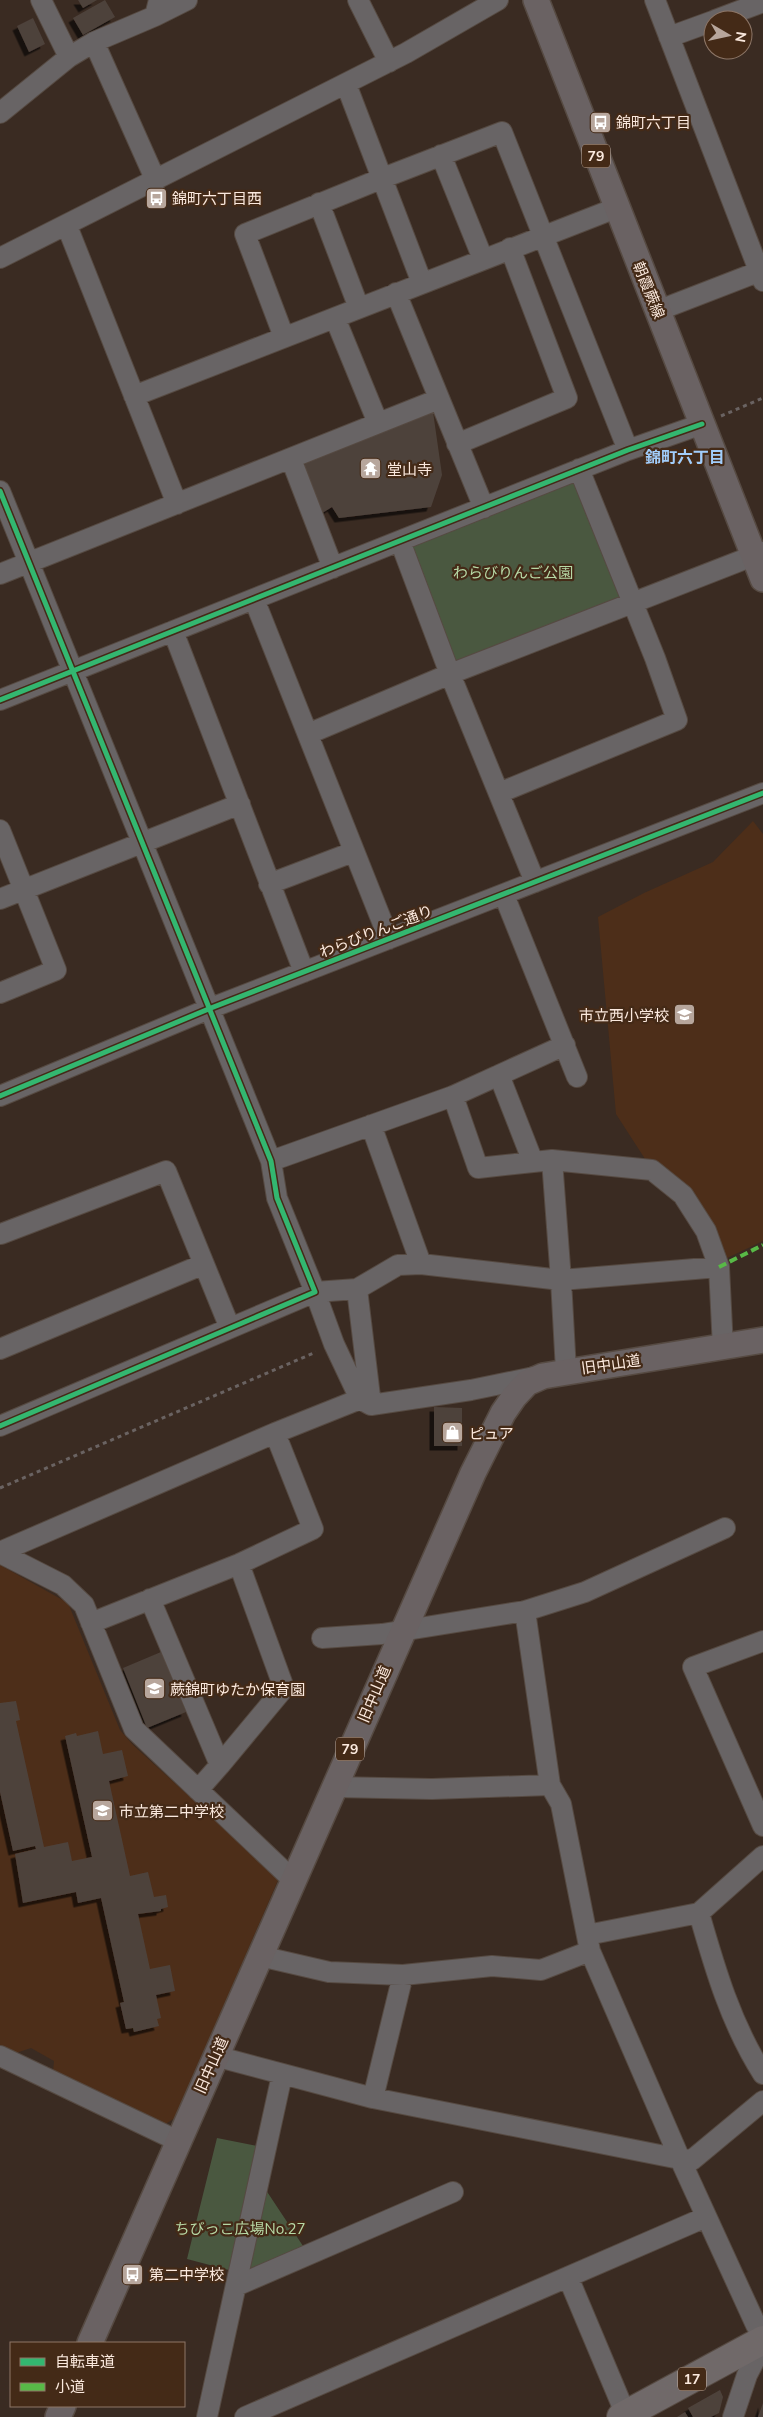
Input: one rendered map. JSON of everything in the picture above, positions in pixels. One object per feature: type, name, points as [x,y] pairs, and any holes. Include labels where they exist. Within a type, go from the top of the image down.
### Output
[{"type":"highway","name":"17","points":[[624,2416],[763,2342]]},
{"type":"main road","name":"朝霞蕨線","points":[[536,0],[702,424],[759,554],[763,579]]},
{"type":"main road","name":"旧中山道","points":[[90,2342],[402,1629],[473,1473],[503,1413],[527,1383],[555,1373],[723,1348],[763,1340]]},
{"type":"street","points":[[41,0],[69,57]]},
{"type":"street","points":[[0,113],[69,57],[157,8],[186,0]]},
{"type":"street","points":[[358,0],[389,62]]},
{"type":"street","points":[[0,258],[67,226],[389,62],[498,0]]},
{"type":"street","points":[[655,0],[762,275],[657,311]]},
{"type":"street","points":[[733,6],[763,2]]},
{"type":"street","points":[[669,37],[703,24]]},
{"type":"street","points":[[94,42],[156,181]]},
{"type":"street","points":[[346,84],[422,283]]},
{"type":"street","points":[[284,337],[245,234],[319,203],[502,132],[628,450]]},
{"type":"street","points":[[441,155],[483,259]]},
{"type":"street","points":[[319,203],[360,308]]},
{"type":"street","points":[[134,396],[616,208]]},
{"type":"street","points":[[67,226],[177,504]]},
{"type":"street","points":[[457,444],[567,398],[510,248]]},
{"type":"street","points":[[396,293],[484,508]]},
{"type":"street","points":[[335,318],[378,423]]},
{"type":"street","points":[[0,574],[439,399]]},
{"type":"street","points":[[0,700],[628,450],[702,424]]},
{"type":"street","points":[[291,459],[332,568]]},
{"type":"street","points":[[499,793],[677,720],[579,470]]},
{"type":"street","points":[[0,491],[211,1008],[271,1161],[277,1198],[334,1344],[366,1402]]},
{"type":"street","points":[[400,541],[450,674],[535,882]]},
{"type":"street","points":[[308,734],[450,674],[759,554]]},
{"type":"street","points":[[254,599],[389,939]]},
{"type":"street","points":[[173,631],[304,972]]},
{"type":"street","name":"わらびりんご通り","points":[[0,1096],[211,1008],[763,794]]},
{"type":"street","points":[[0,899],[240,804]]},
{"type":"street","points":[[0,993],[56,970],[1,833]]},
{"type":"street","points":[[269,884],[353,852]]},
{"type":"street","points":[[504,895],[577,1077]]},
{"type":"street","points":[[271,1161],[453,1096],[565,1044]]},
{"type":"street","points":[[0,1553],[275,1433],[366,1402],[471,1390],[509,1380],[555,1373],[561,1280],[542,1161],[498,1075]]},
{"type":"street","points":[[453,1096],[478,1168],[542,1161],[652,1170],[683,1195],[706,1231],[719,1267],[723,1348]]},
{"type":"street","points":[[370,1125],[421,1264]]},
{"type":"street","points":[[0,1235],[166,1171],[230,1328]]},
{"type":"street","points":[[0,1349],[204,1264]]},
{"type":"street","points":[[0,1426],[315,1292],[357,1289],[398,1265],[421,1264],[561,1280],[719,1267]]},
{"type":"street","points":[[357,1289],[366,1402]]},
{"type":"street","points":[[91,1623],[239,1564],[313,1529],[275,1433]]},
{"type":"street","points":[[322,1638],[382,1634],[402,1629],[525,1611],[585,1592],[725,1528]]},
{"type":"street","points":[[0,1553],[63,1584],[84,1605],[134,1729],[293,1880]]},
{"type":"street","points":[[198,1790],[284,1688],[239,1564]]},
{"type":"street","points":[[150,1599],[220,1765]]},
{"type":"street","points":[[525,1611],[550,1785],[561,1804],[588,1943],[686,2159],[706,2217],[756,2325],[763,2334]]},
{"type":"street","points":[[763,1642],[693,1667],[763,1826]]},
{"type":"street","points":[[334,1786],[432,1789],[550,1785]]},
{"type":"street","points":[[260,1956],[329,1972],[403,1975],[492,1966],[541,1970],[588,1943],[699,1913],[763,1856]]},
{"type":"street","points":[[699,1913],[719,1984],[747,2049],[763,2074]]},
{"type":"street","points":[[373,2098],[403,1975]]},
{"type":"street","points":[[215,2056],[373,2098],[686,2159],[763,2101]]},
{"type":"street","points":[[1,2061],[178,2141]]},
{"type":"street","points":[[207,2417],[282,2075]]},
{"type":"street","points":[[236,2286],[453,2192]]},
{"type":"street","points":[[245,2417],[706,2217]]},
{"type":"street","points":[[568,2277],[624,2416]]},
{"type":"street","points":[[733,2417],[747,2375],[763,2342]]},
{"type":"path","points":[[702,424],[763,398]]},
{"type":"path","points":[[0,1488],[334,1344]]},
{"type":"shaded area","name":"市立西小学校","points":[[753,821],[763,834],[763,1241],[725,1259],[647,1162],[616,1114],[598,917],[644,893],[713,862]]},
{"type":"shaded area","name":"市立第二中学校","points":[[0,1565],[68,1603],[120,1730],[133,1745],[279,1878],[175,2118],[164,2125],[53,2072],[54,2061],[31,2048],[16,2053],[0,2046]]},
{"type":"green space","name":"わらびりんご公園","points":[[579,469],[633,603],[450,674],[400,541]]},
{"type":"green space","name":"ちびっこ広場No.27","points":[[217,2138],[262,2147],[256,2175],[305,2249],[244,2274],[187,2259]]},
{"type":"building","points":[[78,0],[97,0],[83,8]]},
{"type":"building","points":[[105,0],[115,17],[83,35],[73,18]]},
{"type":"building","points":[[33,18],[45,44],[29,52],[17,26]]},
{"type":"building","name":"堂山寺","points":[[433,412],[442,475],[431,507],[339,518],[332,507],[319,515],[297,464]]},
{"type":"building","points":[[434,1407],[462,1408],[462,1446],[434,1446]]},
{"type":"building","points":[[161,1652],[186,1712],[147,1728],[123,1668]]},
{"type":"building","points":[[16,1701],[20,1720],[16,1721],[44,1847],[68,1842],[72,1861],[92,1857],[65,1736],[76,1733],[77,1736],[98,1731],[103,1754],[122,1750],[128,1776],[109,1781],[130,1876],[148,1872],[154,1897],[166,1895],[168,1907],[161,1909],[161,1911],[138,1914],[150,1969],[170,1965],[175,1991],[156,1995],[161,2018],[157,2019],[159,2026],[134,2032],[133,2028],[126,2029],[120,2003],[124,2002],[101,1898],[78,1903],[76,1892],[23,1903],[15,1854],[36,1849],[35,1846],[13,1851],[0,1792],[0,1703]]},
{"type":"building","points":[[720,2390],[723,2397],[719,2413],[711,2417],[693,2417],[688,2408]]},
{"type":"building","points":[[763,2403],[763,2417],[758,2417]]},
{"type":"building","points":[[685,2412],[688,2417],[677,2417]]},
{"type":"marked path","points":[[719,1267],[763,1245]]},
{"type":"cycle path","points":[[0,700],[628,450],[702,424]]},
{"type":"cycle path","points":[[0,491],[271,1161],[277,1198],[315,1292],[0,1426]]},
{"type":"cycle path","points":[[0,1096],[211,1008],[763,793]]},
{"type":"place","name":"錦町六丁目","points":[[600,122]]},
{"type":"place","name":"錦町六丁目西","points":[[156,198]]},
{"type":"place","name":"堂山寺","points":[[371,469]]},
{"type":"place","name":"市立西小学校","points":[[685,1015]]},
{"type":"place","name":"ピュア","points":[[453,1433]]},
{"type":"place","name":"蕨錦町ゆたか保育園","points":[[154,1689]]},
{"type":"place","name":"市立第二中学校","points":[[103,1811]]},
{"type":"place","name":"第二中学校","points":[[133,2274]]},
{"type":"district","name":"錦町六丁目","points":[[685,457]]}]
